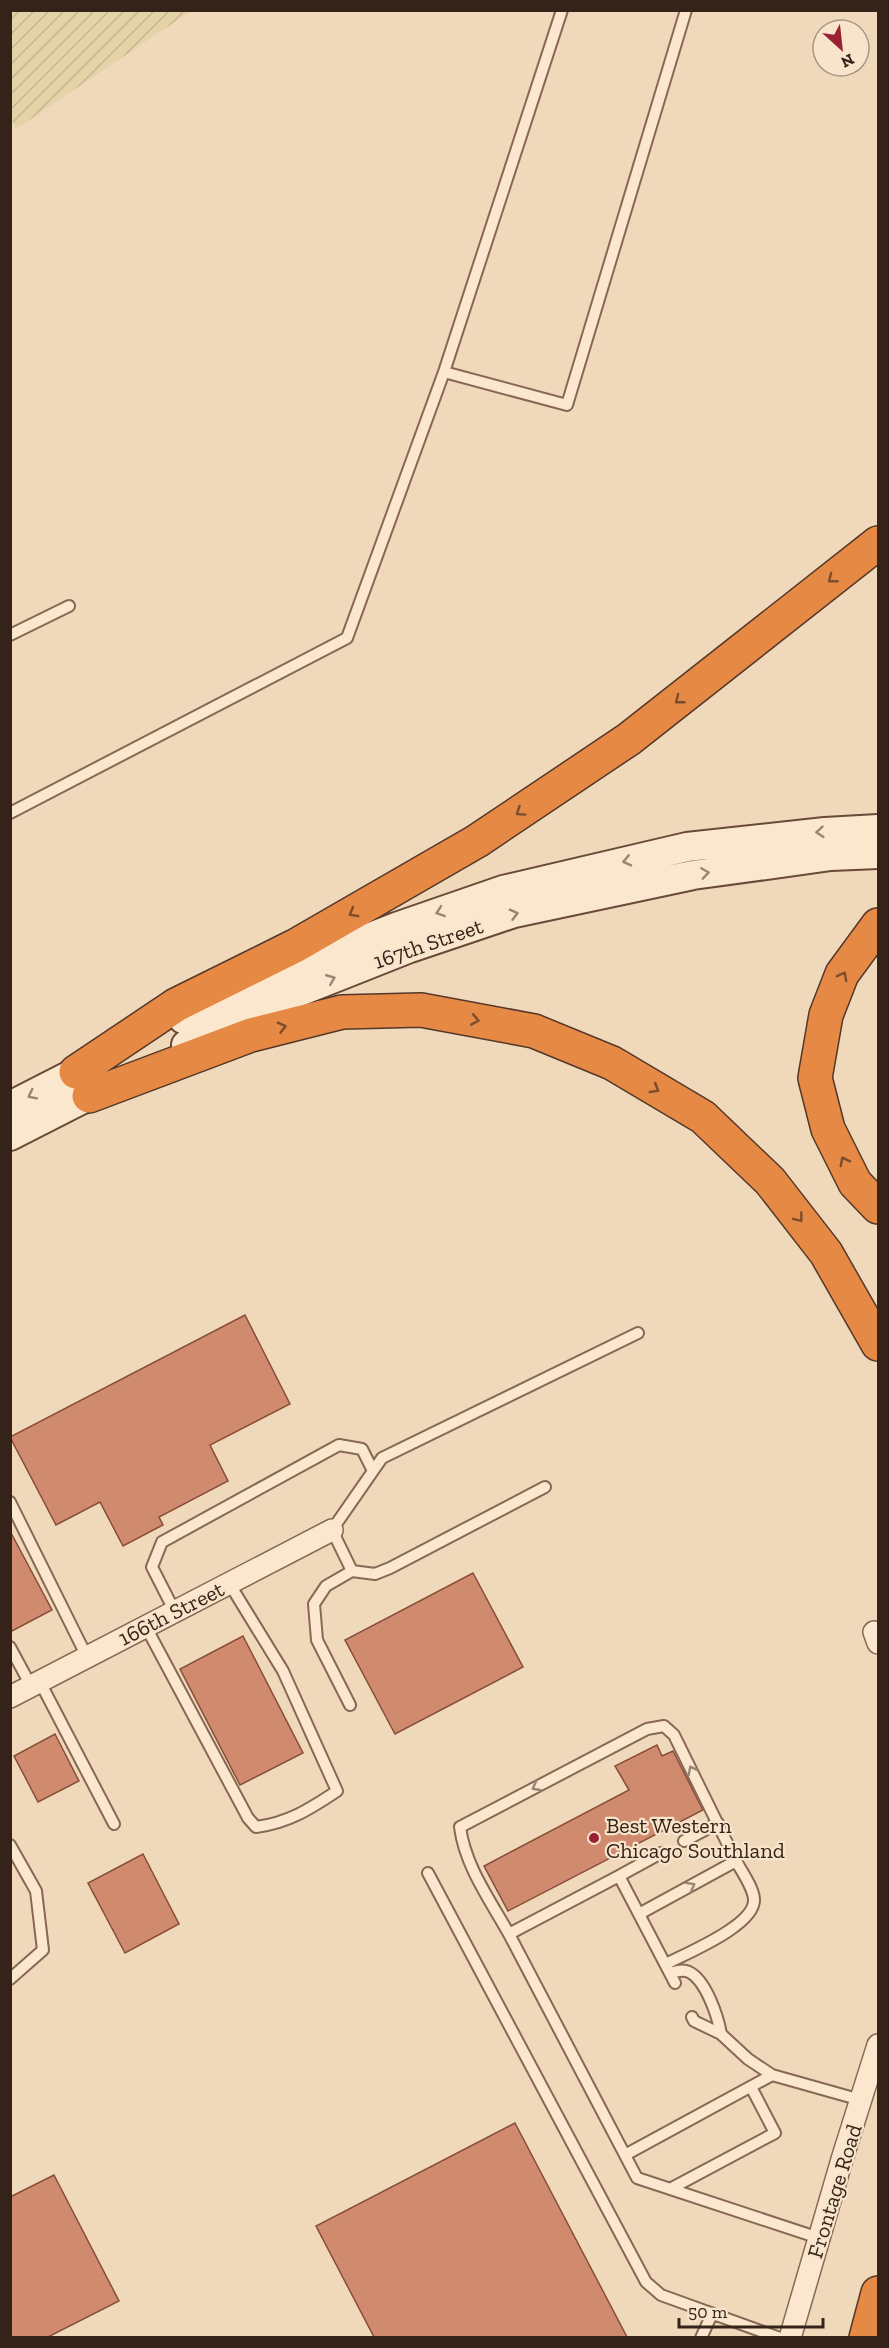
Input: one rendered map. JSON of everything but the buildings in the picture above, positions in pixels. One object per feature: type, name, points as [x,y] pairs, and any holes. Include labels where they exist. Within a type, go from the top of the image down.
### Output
[{"type":"highway","points":[[83,1084],[176,1005],[295,946],[477,841],[629,739],[879,543]]},
{"type":"highway","points":[[879,925],[842,975],[838,984],[826,1015],[814,1078],[828,1129],[855,1183],[879,1207]]},
{"type":"highway","points":[[83,1084],[251,1035],[342,1012],[422,1010],[534,1031],[612,1063],[703,1117],[770,1181],[826,1253],[879,1344]]},
{"type":"highway","points":[[866,2337],[879,2293]]},
{"type":"main road","name":"167th Street","points":[[10,1136],[165,1028],[291,968],[396,927],[502,890],[687,847],[825,832],[879,829]]},
{"type":"main road","name":"167th Street","points":[[10,1106],[83,1084],[178,1049],[299,992],[410,948],[514,914],[693,874],[831,856],[879,854]]},
{"type":"street","name":"166th Street","points":[[10,1697],[332,1530]]},
{"type":"street","name":"Frontage Road","points":[[790,2337],[879,2045]]},
{"type":"lane","points":[[10,813],[347,638],[444,372],[562,10]]},
{"type":"lane","points":[[444,372],[567,405],[686,10]]},
{"type":"lane","points":[[10,635],[69,606]]},
{"type":"lane","points":[[352,1571],[332,1530],[382,1458],[638,1333]]},
{"type":"lane","points":[[175,1612],[152,1567],[162,1542],[339,1445],[362,1449],[373,1471]]},
{"type":"lane","points":[[350,1705],[317,1640],[314,1604],[326,1586],[352,1571],[375,1574],[390,1568],[544,1487]]},
{"type":"lane","points":[[10,1502],[87,1657]]},
{"type":"lane","points":[[146,1627],[248,1818],[256,1827],[278,1824],[311,1808],[337,1791],[283,1671],[230,1583]]},
{"type":"lane","points":[[10,1647],[36,1684],[114,1824]]},
{"type":"lane","points":[[671,1973],[740,1925],[754,1910],[754,1897],[674,1735],[664,1726],[647,1729],[460,1827],[461,1839],[471,1867],[509,1934],[637,2178],[819,2238]]},
{"type":"lane","points":[[684,1841],[718,1823]]},
{"type":"lane","points":[[10,1845],[36,1891],[43,1950],[10,1979]]},
{"type":"lane","points":[[509,1934],[661,1853]]},
{"type":"lane","points":[[639,1914],[736,1861]]},
{"type":"lane","points":[[428,1873],[646,2282],[661,2295],[780,2337]]},
{"type":"lane","points":[[619,1876],[671,1973]]},
{"type":"lane","points":[[671,1973],[683,1970],[692,1972],[717,2012],[721,2034]]},
{"type":"lane","points":[[692,2017],[694,2021],[721,2034],[748,2060],[772,2075],[861,2100]]},
{"type":"lane","points":[[625,2155],[772,2075]]},
{"type":"lane","points":[[670,2189],[775,2133],[751,2087]]},
{"type":"lane","points":[[702,2337],[712,2314]]},
{"type":"shaded area","points":[[10,11],[191,11],[16,129],[10,117]]},
{"type":"place","name":"Best Western Chicago Southland","points":[[594,1838]]}]
